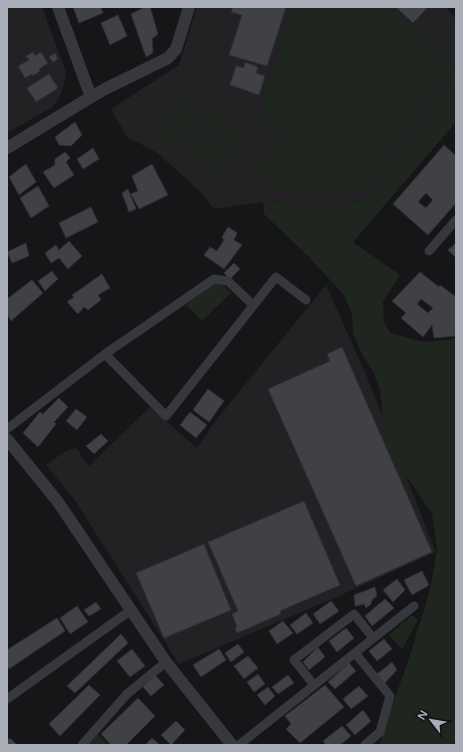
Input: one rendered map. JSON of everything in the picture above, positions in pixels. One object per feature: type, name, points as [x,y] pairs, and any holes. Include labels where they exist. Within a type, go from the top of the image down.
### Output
[{"type":"street","points":[[58,7],[91,97]]},
{"type":"street","points":[[7,148],[105,89],[168,58],[176,50],[189,7]]},
{"type":"street","points":[[429,251],[456,220]]},
{"type":"street","points":[[105,354],[166,416],[276,278],[306,300]]},
{"type":"street","points":[[7,429],[105,354],[214,279],[228,281],[253,305]]},
{"type":"street","points":[[7,439],[58,502],[166,662],[232,745]]},
{"type":"street","points":[[239,745],[414,606]]},
{"type":"street","points":[[7,699],[131,610]]},
{"type":"street","points":[[314,685],[294,660],[354,614],[373,638]]},
{"type":"street","points":[[355,653],[390,696],[380,732],[365,745]]},
{"type":"street","points":[[82,745],[128,694],[166,662]]},
{"type":"shaded area","points":[[7,7],[42,7],[66,75],[58,100],[51,108],[7,133]]},
{"type":"shaded area","points":[[197,7],[446,7],[456,18],[456,72],[369,197],[346,206],[263,202],[214,209],[202,193],[156,152],[127,137],[111,109],[179,65]]},
{"type":"shaded area","points":[[294,7],[388,7],[453,66],[366,190],[279,191],[256,172],[284,138],[258,118]]},
{"type":"shaded area","points":[[456,72],[456,122],[353,242],[400,275],[383,301],[384,322],[390,333],[423,342],[456,339],[456,740],[451,745],[379,745],[410,655],[430,590],[437,550],[432,514],[402,470],[386,442],[380,390],[373,371],[362,354],[353,334],[352,314],[344,295],[308,256],[264,214],[263,202],[346,206],[369,197]]},
{"type":"shaded area","points":[[188,100],[203,113],[173,145],[159,131]]},
{"type":"shaded area","points":[[215,109],[247,138],[233,153],[202,124]]},
{"type":"shaded area","points":[[196,130],[228,159],[214,174],[182,145]]},
{"type":"shaded area","points":[[214,283],[223,285],[231,293],[202,321],[186,305]]},
{"type":"shaded area","points":[[326,285],[367,377],[436,552],[339,596],[179,664],[74,499],[46,465],[64,452],[76,448],[89,466],[150,407],[197,448],[213,424]]},
{"type":"shaded area","points":[[412,615],[418,620],[402,649],[389,635]]},
{"type":"shaded area","points":[[96,732],[108,745],[84,745]]},
{"type":"building","points":[[73,7],[101,7],[103,13],[79,23]]},
{"type":"building","points":[[145,7],[150,7],[158,34],[152,39],[153,53],[146,57],[131,14]]},
{"type":"building","points":[[233,7],[286,7],[267,66],[229,55],[242,15],[231,12]]},
{"type":"building","points":[[396,7],[428,7],[413,23]]},
{"type":"building","points":[[118,15],[127,36],[110,45],[101,23]]},
{"type":"building","points":[[33,52],[35,56],[41,52],[48,63],[39,69],[40,71],[33,76],[32,74],[25,78],[18,66],[29,60],[26,56]]},
{"type":"building","points":[[55,53],[58,59],[53,62],[49,57]]},
{"type":"building","points":[[245,62],[258,67],[256,73],[265,76],[259,95],[230,85],[236,66],[244,68]]},
{"type":"building","points":[[49,74],[58,88],[36,102],[27,88]]},
{"type":"building","points":[[75,122],[82,135],[71,146],[59,145],[55,137]]},
{"type":"building","points":[[444,145],[456,156],[456,203],[428,235],[393,204]],"holes":[[[426,193],[433,200],[426,208],[418,202]]]},
{"type":"building","points":[[93,148],[99,159],[83,169],[77,159]]},
{"type":"building","points":[[65,152],[70,158],[66,162],[74,175],[54,188],[43,172],[55,165],[55,159]]},
{"type":"building","points":[[26,164],[36,182],[19,195],[9,177]]},
{"type":"building","points":[[152,164],[168,195],[139,209],[131,194],[138,191],[132,176]]},
{"type":"building","points":[[38,186],[49,206],[31,218],[20,198]]},
{"type":"building","points":[[128,189],[136,209],[129,212],[122,193]]},
{"type":"building","points":[[91,207],[98,222],[66,238],[59,223]]},
{"type":"building","points":[[228,227],[237,233],[234,240],[242,245],[224,269],[204,255],[210,247],[217,251],[224,240],[222,237]]},
{"type":"building","points":[[69,241],[82,256],[68,269],[59,258],[51,263],[45,253],[56,245],[59,250]]},
{"type":"building","points":[[26,243],[29,256],[12,263],[7,252]]},
{"type":"building","points":[[456,243],[456,258],[448,250]]},
{"type":"building","points":[[234,263],[240,269],[230,279],[224,273]]},
{"type":"building","points":[[52,271],[58,279],[45,291],[38,281]]},
{"type":"building","points":[[420,272],[439,287],[440,285],[456,297],[456,336],[434,338],[432,325],[423,337],[401,318],[406,313],[392,301]],"holes":[[[421,299],[433,308],[428,313],[417,304]]]},
{"type":"building","points":[[102,274],[110,288],[98,295],[101,300],[88,310],[84,307],[78,314],[67,302],[74,297],[72,295]]},
{"type":"building","points":[[32,280],[43,293],[11,321],[7,314],[7,299]]},
{"type":"building","points":[[342,347],[432,552],[356,586],[268,389],[330,361],[327,354]]},
{"type":"building","points":[[208,389],[224,401],[209,422],[193,410]]},
{"type":"building","points":[[59,398],[68,407],[54,422],[56,424],[38,447],[23,433],[40,412],[43,414]]},
{"type":"building","points":[[76,409],[87,417],[77,430],[66,421]]},
{"type":"building","points":[[190,412],[207,425],[196,438],[180,425]]},
{"type":"building","points":[[101,434],[108,441],[94,454],[86,446]]},
{"type":"building","points":[[304,501],[340,585],[280,611],[281,614],[237,633],[235,628],[237,627],[232,614],[238,611],[208,542]]},
{"type":"building","points":[[204,544],[231,610],[164,638],[136,573]]},
{"type":"building","points":[[422,571],[429,585],[412,595],[404,580]]},
{"type":"building","points":[[397,579],[405,590],[393,602],[383,590]]},
{"type":"building","points":[[375,587],[377,596],[372,600],[371,604],[366,608],[364,604],[355,606],[354,595]]},
{"type":"building","points":[[385,599],[394,608],[372,626],[365,616]]},
{"type":"building","points":[[331,601],[339,611],[320,624],[313,614]]},
{"type":"building","points":[[96,602],[101,609],[89,616],[84,610]]},
{"type":"building","points":[[77,606],[88,622],[70,634],[60,618]]},
{"type":"building","points":[[306,613],[313,623],[297,634],[290,625]]},
{"type":"building","points":[[57,618],[65,631],[9,669],[7,665],[7,650]]},
{"type":"building","points":[[283,621],[293,633],[277,644],[269,631]]},
{"type":"building","points":[[346,628],[354,638],[337,652],[329,641]]},
{"type":"building","points":[[121,634],[128,643],[75,693],[67,686]]},
{"type":"building","points":[[384,639],[392,649],[377,661],[369,651]]},
{"type":"building","points":[[238,644],[244,652],[231,662],[225,653]]},
{"type":"building","points":[[318,647],[325,657],[309,670],[303,662]]},
{"type":"building","points":[[132,649],[145,666],[130,677],[117,661]]},
{"type":"building","points":[[219,649],[226,660],[201,677],[193,665]]},
{"type":"building","points":[[248,656],[258,668],[244,679],[234,666]]},
{"type":"building","points":[[392,662],[397,670],[384,684],[376,675]]},
{"type":"building","points":[[349,663],[356,671],[335,689],[328,682]]},
{"type":"building","points":[[258,674],[265,684],[254,692],[247,682]]},
{"type":"building","points":[[155,675],[164,685],[151,696],[143,687]]},
{"type":"building","points":[[288,675],[294,683],[278,694],[272,687]]},
{"type":"building","points":[[89,685],[100,695],[60,736],[49,724]]},
{"type":"building","points":[[325,685],[344,707],[300,743],[286,729],[291,724],[285,716]]},
{"type":"building","points":[[359,686],[368,696],[351,709],[343,699]]},
{"type":"building","points":[[268,687],[275,696],[265,705],[257,695]]},
{"type":"building","points":[[138,698],[155,716],[126,745],[111,745],[101,734]]},
{"type":"building","points":[[363,710],[371,721],[355,735],[346,725]]},
{"type":"building","points":[[176,721],[185,730],[171,745],[161,735]]},
{"type":"building","points":[[342,726],[351,736],[340,745],[326,745],[323,741]]},
{"type":"building","points":[[10,738],[17,745],[7,745],[7,741]]},
{"type":"building","points":[[152,738],[160,745],[145,745]]}]
